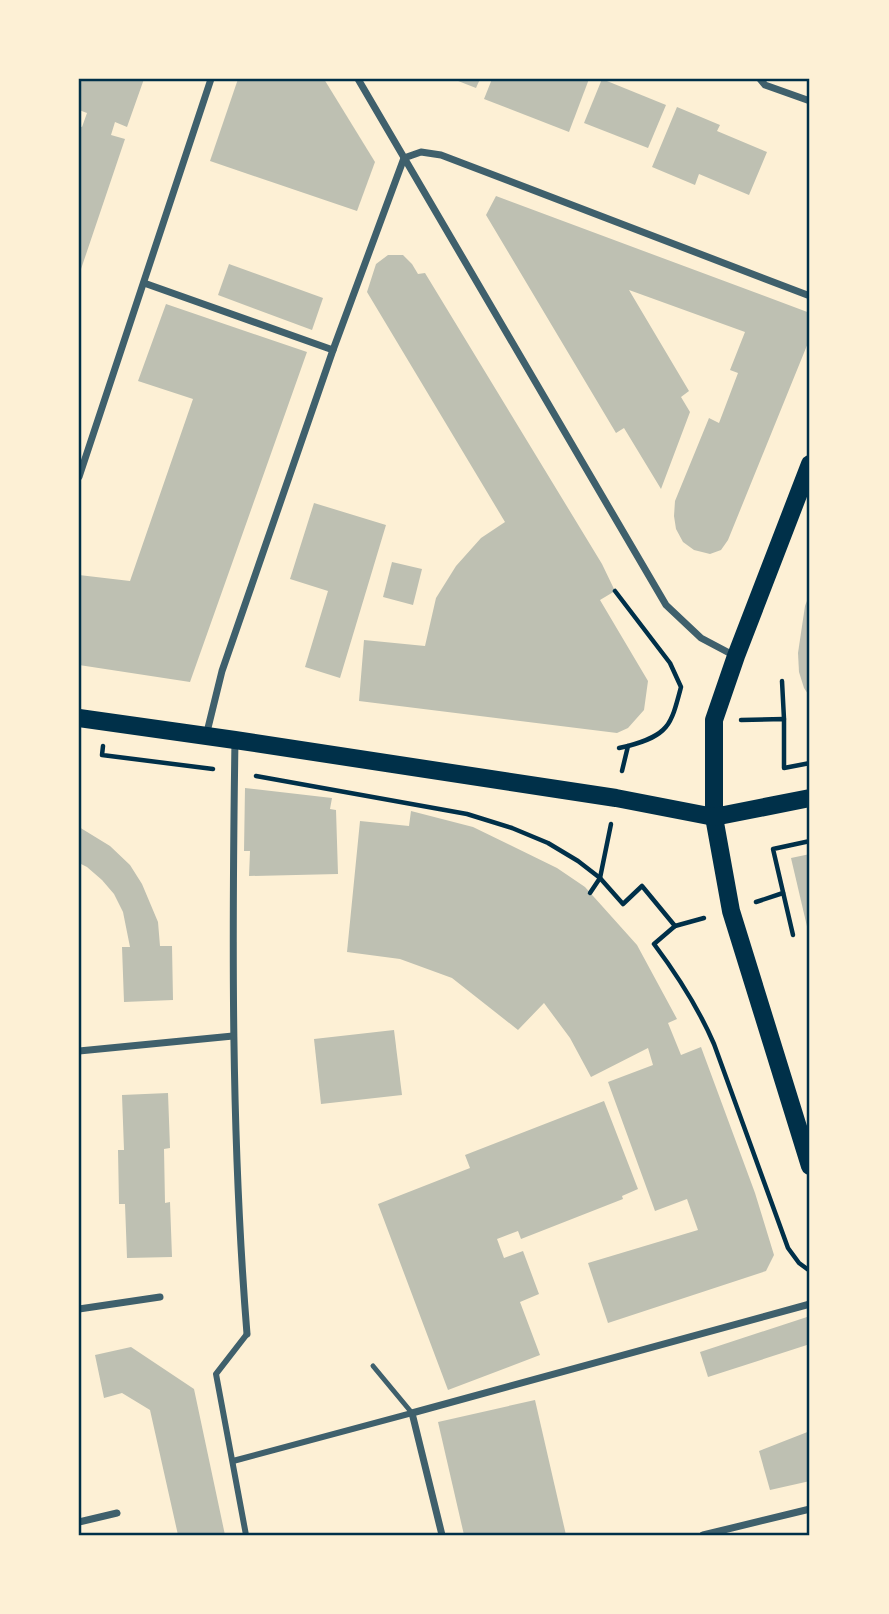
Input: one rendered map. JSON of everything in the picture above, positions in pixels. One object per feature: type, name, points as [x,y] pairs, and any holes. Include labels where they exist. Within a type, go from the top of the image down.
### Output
[{"type":"main road","points":[[810,464],[714,720],[714,817],[731,911],[810,1166]]},
{"type":"main road","points":[[79,718],[616,798],[714,817],[810,798]]},
{"type":"street","points":[[79,477],[211,79]]},
{"type":"street","points":[[358,79],[666,605],[701,638],[736,656]]},
{"type":"street","points":[[760,79],[765,85],[810,101]]},
{"type":"street","points":[[404,158],[421,152],[441,155],[810,296]]},
{"type":"street","points":[[206,736],[222,671],[333,350],[404,158]]},
{"type":"street","points":[[144,283],[333,350]]},
{"type":"street","points":[[235,740],[233,1036],[240,1255],[247,1334],[216,1374],[246,1535]]},
{"type":"street","points":[[79,1051],[233,1036]]},
{"type":"street","points":[[79,1309],[160,1297]]},
{"type":"street","points":[[233,1461],[810,1304]]},
{"type":"street","points":[[412,1413],[442,1535]]},
{"type":"street","points":[[703,1535],[810,1509]]},
{"type":"street","points":[[79,1522],[117,1513]]},
{"type":"lane","points":[[373,1366],[412,1413]]},
{"type":"path","points":[[615,591],[670,663],[681,687],[674,713],[663,733],[619,748]]},
{"type":"path","points":[[782,681],[784,768],[810,764]]},
{"type":"path","points":[[714,720],[784,719]]},
{"type":"path","points":[[590,893],[600,878],[628,746]]},
{"type":"path","points":[[234,772],[467,814],[512,828],[548,843],[578,861],[600,878],[623,904],[642,886],[675,926],[654,944],[679,978],[702,1017],[788,1248],[799,1263],[810,1271]]},
{"type":"path","points":[[793,935],[773,849],[810,841]]},
{"type":"building","points":[[79,79],[144,79],[127,127],[115,122],[111,135],[125,139],[79,275],[79,126],[82,127],[87,113],[79,110]]},
{"type":"building","points":[[238,79],[324,79],[375,162],[357,211],[210,161]]},
{"type":"building","points":[[453,79],[480,79],[476,88]]},
{"type":"building","points":[[492,79],[589,79],[569,132],[484,99]]},
{"type":"building","points":[[602,79],[666,105],[648,148],[584,123]]},
{"type":"building","points":[[677,107],[720,125],[717,131],[767,152],[749,195],[699,174],[695,185],[652,167]]},
{"type":"building","points":[[496,196],[810,313],[810,338],[728,540],[721,550],[710,554],[694,550],[683,542],[676,529],[675,501],[709,418],[719,423],[738,373],[730,370],[745,332],[629,290],[689,391],[681,397],[690,412],[661,489],[624,428],[616,433],[486,215]]},
{"type":"building","points":[[388,255],[403,255],[418,274],[425,273],[602,564],[615,591],[600,600],[648,681],[644,710],[628,728],[617,733],[359,701],[364,640],[425,646],[436,598],[456,566],[481,538],[505,522],[367,292],[376,264]]},
{"type":"building","points":[[229,264],[323,298],[312,330],[218,295]]},
{"type":"building","points":[[166,304],[307,352],[190,682],[79,665],[79,575],[130,581],[193,399],[138,381]]},
{"type":"building","points":[[314,503],[386,525],[340,678],[305,667],[328,591],[290,579]]},
{"type":"building","points":[[392,562],[422,569],[413,605],[383,597]]},
{"type":"building","points":[[810,593],[810,697],[799,672],[798,653],[805,606]]},
{"type":"building","points":[[245,788],[332,798],[330,809],[336,810],[338,874],[249,876],[250,851],[244,851]]},
{"type":"building","points":[[411,811],[473,827],[557,868],[585,887],[637,945],[677,1019],[668,1023],[681,1055],[701,1047],[755,1193],[774,1255],[766,1271],[608,1323],[588,1263],[698,1230],[687,1199],[655,1211],[608,1082],[653,1065],[648,1048],[591,1077],[570,1038],[544,1003],[518,1030],[452,978],[400,959],[347,952],[360,821],[409,826]]},
{"type":"building","points":[[79,827],[110,846],[130,865],[142,884],[158,922],[160,946],[172,946],[173,1000],[124,1002],[122,947],[130,947],[123,912],[114,894],[102,880],[79,863]]},
{"type":"building","points":[[810,854],[810,935],[809,935],[791,858]]},
{"type":"building","points":[[394,1030],[402,1095],[321,1104],[314,1039]]},
{"type":"building","points":[[168,1093],[170,1148],[164,1149],[165,1203],[170,1202],[172,1257],[127,1258],[125,1204],[119,1204],[118,1150],[124,1150],[122,1095]]},
{"type":"building","points":[[604,1101],[638,1189],[622,1196],[623,1199],[521,1239],[518,1231],[497,1239],[504,1258],[523,1251],[539,1294],[520,1302],[540,1355],[448,1390],[378,1204],[470,1168],[465,1155]]},
{"type":"building","points":[[807,1317],[810,1344],[708,1377],[700,1352]]},
{"type":"building","points":[[131,1347],[194,1389],[225,1535],[178,1535],[150,1410],[122,1393],[104,1398],[95,1355]]},
{"type":"building","points":[[535,1400],[566,1535],[464,1535],[438,1422]]},
{"type":"building","points":[[810,1431],[810,1481],[770,1490],[759,1451]]}]
